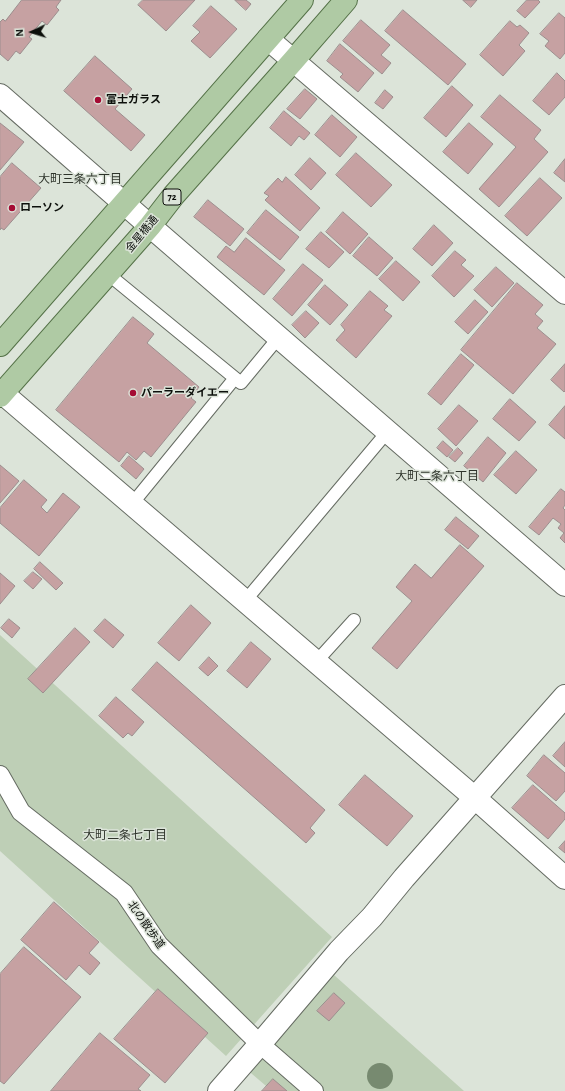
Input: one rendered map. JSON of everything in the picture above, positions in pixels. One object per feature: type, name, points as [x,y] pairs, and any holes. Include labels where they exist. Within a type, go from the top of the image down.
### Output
[{"type":"main road","points":[[0,345],[302,0]]},
{"type":"main road","name":"金星橋通","points":[[1,393],[108,274],[150,226],[174,195],[346,0]]},
{"type":"street","points":[[268,39],[565,293]]},
{"type":"street","points":[[0,95],[565,585]]},
{"type":"street","points":[[1,393],[475,798],[565,878]]},
{"type":"street","points":[[219,1091],[339,951],[372,917],[404,878],[565,696]]},
{"type":"street","name":"北の散歩道","points":[[0,775],[21,812],[124,893],[159,945],[260,1044],[314,1091]]},
{"type":"lane","points":[[108,274],[241,383],[279,337]]},
{"type":"lane","points":[[132,504],[235,378]]},
{"type":"lane","points":[[245,601],[388,432]]},
{"type":"lane","points":[[316,662],[354,620]]},
{"type":"shaded area","points":[[0,635],[332,937],[226,1056],[0,851]]},
{"type":"shaded area","points":[[334,975],[464,1091],[272,1091],[245,1068]]},
{"type":"shaded area","points":[[380,1063],[389,1067],[393,1076],[389,1085],[380,1089],[371,1085],[367,1076],[371,1067]]},
{"type":"building","points":[[22,0],[61,0],[56,7],[59,10],[47,25],[42,21],[29,37],[32,39],[20,54],[16,51],[8,61],[0,54],[0,22],[3,19],[5,21]]},
{"type":"building","points":[[143,0],[195,0],[166,31],[138,5]]},
{"type":"building","points":[[235,0],[246,0],[251,4],[246,10]]},
{"type":"building","points":[[463,0],[477,0],[471,7]]},
{"type":"building","points":[[527,0],[538,0],[540,2],[525,18],[517,11]]},
{"type":"building","points":[[211,6],[237,29],[210,58],[191,41],[200,32],[193,26]]},
{"type":"building","points":[[403,10],[466,64],[448,85],[385,31]]},
{"type":"building","points":[[559,13],[565,18],[565,53],[560,59],[545,46],[549,41],[540,34]]},
{"type":"building","points":[[361,20],[390,45],[381,55],[391,63],[382,74],[343,41]]},
{"type":"building","points":[[510,21],[517,27],[520,25],[529,33],[519,45],[525,51],[503,76],[480,55]]},
{"type":"building","points":[[340,44],[374,73],[358,92],[340,77],[343,74],[327,61]]},
{"type":"building","name":"富士ガラス","points":[[95,56],[132,89],[115,109],[145,135],[131,151],[64,91]]},
{"type":"building","points":[[557,73],[565,81],[565,97],[549,115],[533,101]]},
{"type":"building","points":[[452,86],[473,105],[446,137],[424,118]]},
{"type":"building","points":[[305,89],[317,99],[300,119],[287,109]]},
{"type":"building","points":[[385,90],[393,97],[383,109],[375,103]]},
{"type":"building","points":[[500,95],[541,130],[534,139],[548,152],[499,207],[479,189],[516,147],[481,117]]},
{"type":"building","points":[[284,111],[310,133],[304,140],[299,136],[291,146],[270,128]]},
{"type":"building","points":[[332,115],[357,137],[340,157],[315,135]]},
{"type":"building","points":[[0,123],[24,142],[0,170]]},
{"type":"building","points":[[469,123],[493,144],[468,174],[443,152]]},
{"type":"building","points":[[356,153],[392,185],[371,207],[336,175]]},
{"type":"building","points":[[310,158],[326,173],[311,190],[295,175]]},
{"type":"building","points":[[565,159],[565,182],[554,173]]},
{"type":"building","name":"ローソン","points":[[12,163],[41,188],[4,230],[1,228],[0,230],[0,177]]},
{"type":"building","points":[[286,177],[320,208],[300,231],[265,200],[269,196],[264,193],[278,178],[282,182]]},
{"type":"building","points":[[540,178],[562,198],[527,236],[505,216]]},
{"type":"building","points":[[208,200],[244,229],[230,246],[194,217]]},
{"type":"building","points":[[266,210],[299,237],[280,260],[247,233]]},
{"type":"building","points":[[343,212],[368,234],[350,254],[326,232]]},
{"type":"building","points":[[434,225],[453,243],[432,266],[413,249]]},
{"type":"building","points":[[321,232],[344,252],[329,268],[306,249]]},
{"type":"building","points":[[369,237],[393,258],[377,276],[353,256]]},
{"type":"building","points":[[246,238],[285,270],[264,295],[217,257],[226,246],[234,252]]},
{"type":"building","points":[[455,251],[466,260],[461,265],[474,276],[454,297],[432,276]]},
{"type":"building","points":[[396,261],[420,282],[403,301],[379,279]]},
{"type":"building","points":[[303,264],[323,280],[292,316],[273,299]]},
{"type":"building","points":[[496,267],[514,283],[492,307],[474,290]]},
{"type":"building","points":[[517,283],[543,305],[535,314],[543,321],[537,328],[556,344],[513,394],[461,350]]},
{"type":"building","points":[[325,285],[348,305],[330,325],[308,305]]},
{"type":"building","points":[[370,291],[388,306],[384,310],[392,316],[356,358],[336,340],[345,330],[341,325]]},
{"type":"building","points":[[475,300],[488,312],[468,334],[455,322]]},
{"type":"building","points":[[306,311],[319,323],[305,338],[292,325]]},
{"type":"building","name":"パーラーダイエー","points":[[133,317],[154,334],[147,343],[199,387],[191,398],[196,402],[151,457],[144,451],[136,460],[127,452],[119,462],[56,410]]},
{"type":"building","points":[[461,354],[474,365],[441,405],[428,394]]},
{"type":"building","points":[[565,364],[565,391],[564,392],[551,380]]},
{"type":"building","points":[[510,399],[536,422],[519,441],[493,419]]},
{"type":"building","points":[[459,405],[478,421],[456,446],[438,429]]},
{"type":"building","points":[[565,406],[565,439],[549,425]]},
{"type":"building","points":[[488,437],[506,453],[483,482],[464,466]]},
{"type":"building","points":[[443,441],[453,450],[447,457],[437,448]]},
{"type":"building","points":[[458,448],[463,453],[455,462],[449,457]]},
{"type":"building","points":[[516,451],[537,470],[516,494],[494,475]]},
{"type":"building","points":[[129,456],[144,469],[136,479],[121,466]]},
{"type":"building","points":[[0,465],[19,481],[0,503]]},
{"type":"building","points":[[24,480],[47,500],[41,507],[47,513],[63,493],[80,507],[39,556],[0,523],[0,508]]},
{"type":"building","points":[[561,489],[565,492],[565,505],[563,508],[565,510],[565,543],[560,538],[564,533],[558,528],[561,524],[553,518],[539,535],[529,527]]},
{"type":"building","points":[[456,517],[479,536],[468,549],[445,530]]},
{"type":"building","points":[[460,545],[484,566],[397,669],[372,648],[412,601],[396,587],[415,564],[431,578]]},
{"type":"building","points":[[40,562],[63,583],[56,590],[34,569]]},
{"type":"building","points":[[33,572],[42,579],[33,589],[24,581]]},
{"type":"building","points":[[0,573],[15,586],[0,604]]},
{"type":"building","points":[[191,605],[211,623],[179,661],[158,643]]},
{"type":"building","points":[[9,619],[20,628],[12,638],[1,628]]},
{"type":"building","points":[[105,619],[124,635],[113,648],[94,631]]},
{"type":"building","points":[[75,628],[90,642],[43,693],[28,679]]},
{"type":"building","points":[[251,642],[271,659],[247,688],[227,671]]},
{"type":"building","points":[[209,657],[218,666],[208,676],[199,668]]},
{"type":"building","points":[[157,662],[325,810],[310,828],[315,833],[306,843],[132,690]]},
{"type":"building","points":[[116,697],[144,722],[132,736],[128,733],[123,738],[99,716]]},
{"type":"building","points":[[565,742],[565,767],[553,756]]},
{"type":"building","points":[[544,755],[565,773],[565,791],[556,801],[527,776]]},
{"type":"building","points":[[365,775],[413,816],[387,846],[339,805]]},
{"type":"building","points":[[533,785],[565,813],[565,819],[548,839],[512,808]]},
{"type":"building","points":[[565,841],[565,853],[559,848]]},
{"type":"building","points":[[54,902],[99,942],[89,953],[100,963],[90,975],[79,965],[66,980],[21,940]]},
{"type":"building","points":[[24,947],[81,997],[4,1084],[0,1081],[0,974]]},
{"type":"building","points":[[158,989],[208,1033],[165,1083],[114,1039]]},
{"type":"building","points":[[334,993],[345,1003],[329,1021],[317,1011]]},
{"type":"building","points":[[100,1033],[150,1075],[138,1089],[141,1091],[51,1091]]},
{"type":"building","points":[[273,1079],[287,1091],[262,1091]]},
{"type":"place","name":"富士ガラス","points":[[98,100]]},
{"type":"place","name":"ローソン","points":[[12,208]]},
{"type":"place","name":"パーラーダイエー","points":[[133,393]]},
{"type":"district","name":"大町三条六丁目","points":[[80,179]]},
{"type":"district","name":"大町二条六丁目","points":[[437,476]]},
{"type":"district","name":"大町二条七丁目","points":[[125,835]]}]
